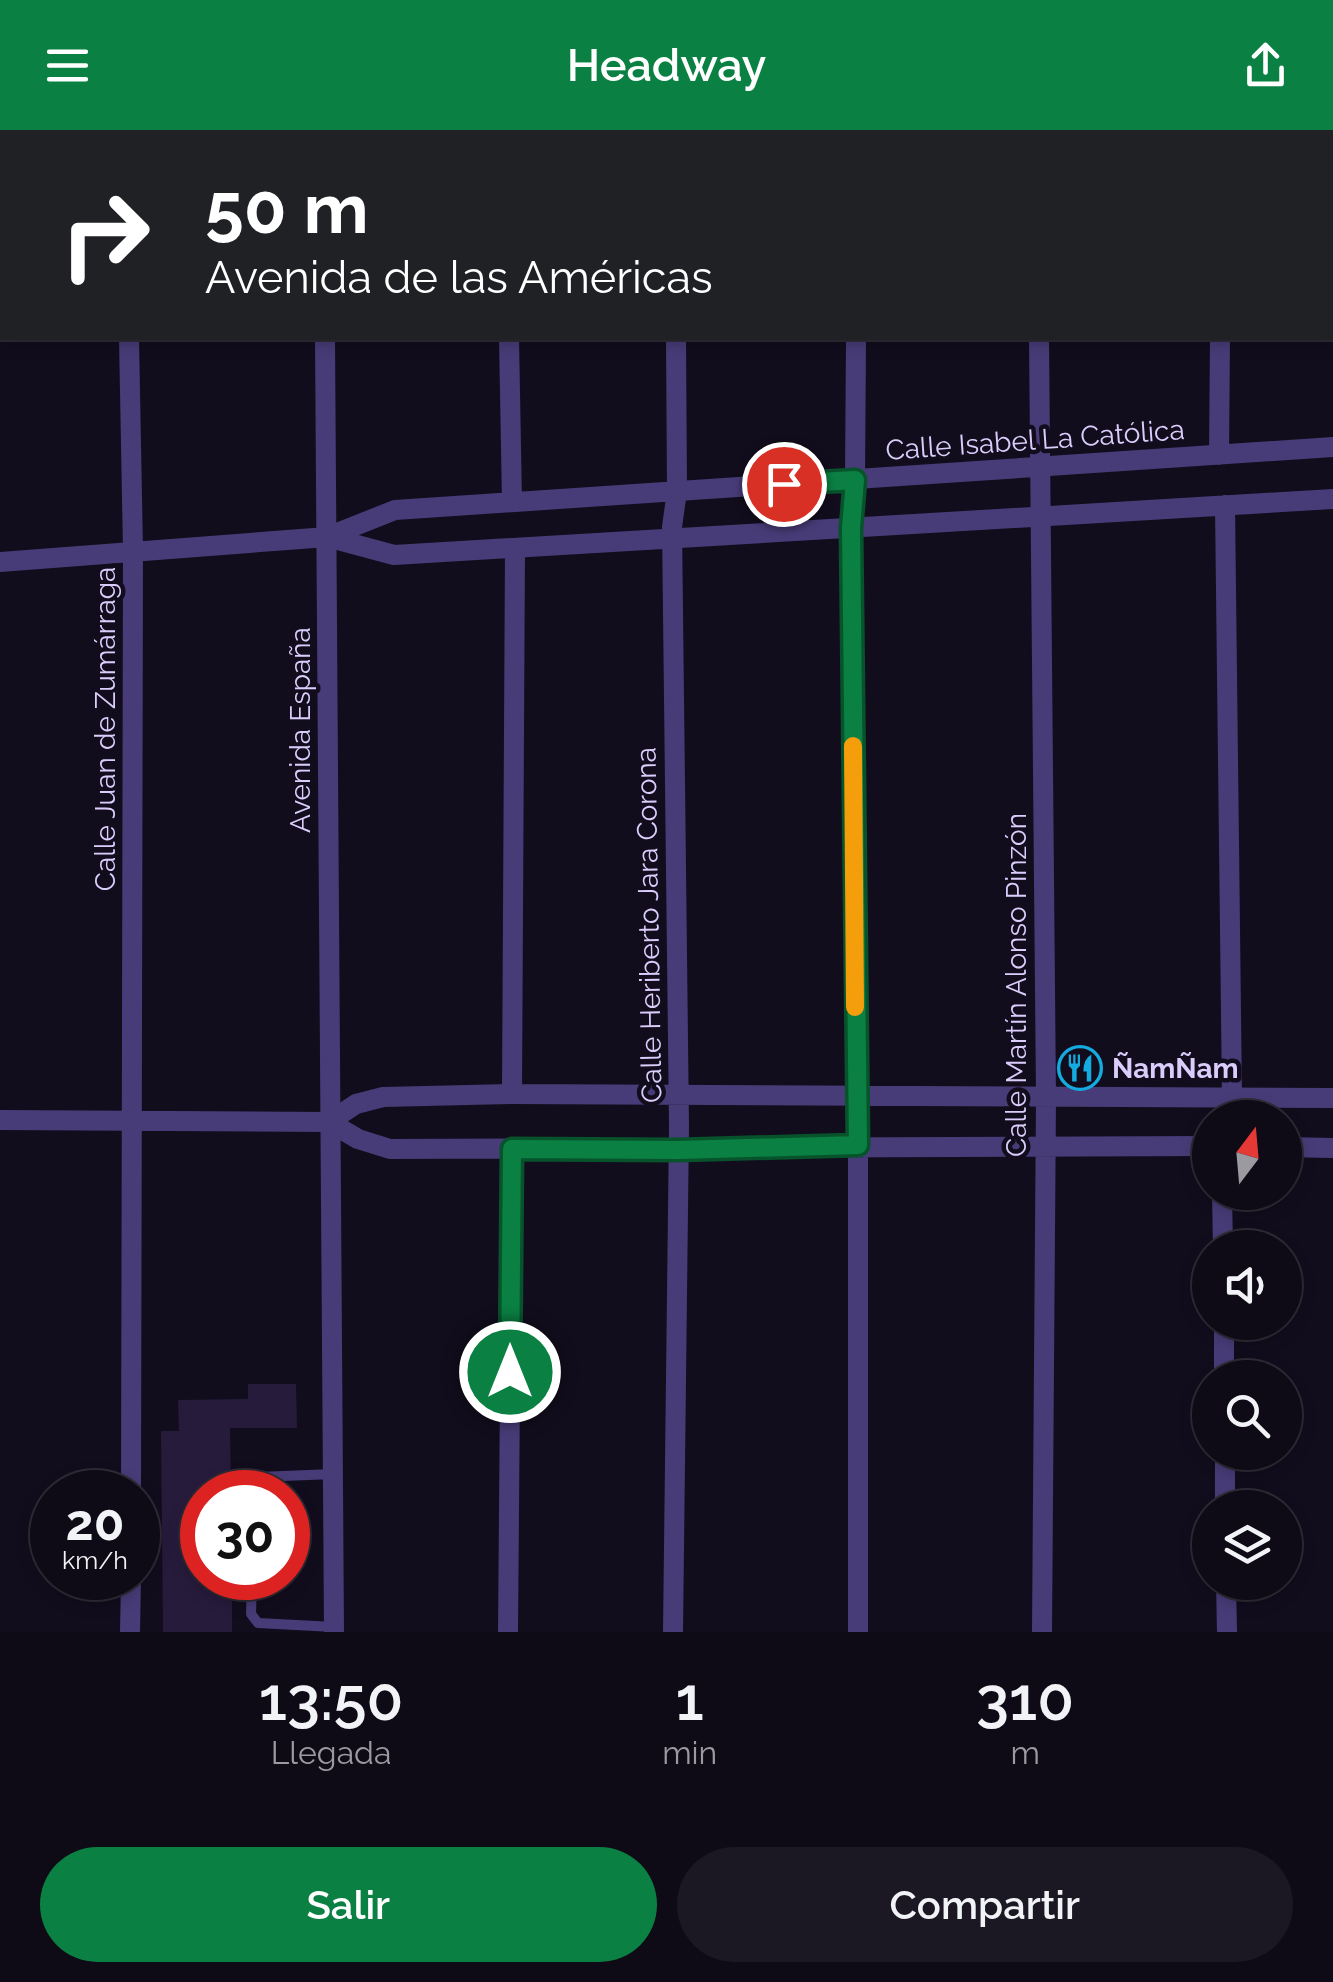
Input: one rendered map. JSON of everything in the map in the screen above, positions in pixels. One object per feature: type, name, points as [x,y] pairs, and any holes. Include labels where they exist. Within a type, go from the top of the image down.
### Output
[{"type":"street","name":"Calle Juan de Zumárraga","points":[[129,340],[133,551],[131,1470]]},
{"type":"street","name":"Avenida España","points":[[325,340],[334,1630]]},
{"type":"street","points":[[509,340],[512,502]]},
{"type":"street","name":"Calle Heriberto Jara Corona","points":[[674,1632],[679,1095],[673,538],[677,491],[676,340]]},
{"type":"street","points":[[856,340],[851,528],[858,1145],[858,1632]]},
{"type":"street","name":"Calle Martín Alonso Pinzón","points":[[1039,340],[1046,1097],[1042,1632]]},
{"type":"street","points":[[1219,455],[1220,340]]},
{"type":"street","name":"Calle Isabel La Católica","points":[[0,562],[327,537],[395,510],[1333,448]]},
{"type":"street","name":"Calle Isabel La Católica","points":[[327,537],[394,555],[1333,499]]},
{"type":"street","points":[[1225,505],[1232,1098]]},
{"type":"street","points":[[512,1094],[515,548]]},
{"type":"street","points":[[329,1122],[356,1104],[383,1097],[512,1094],[1333,1098]]},
{"type":"street","points":[[0,1120],[329,1122],[358,1139],[390,1149],[1192,1146]]},
{"type":"street","points":[[1302,1147],[1333,1148]]},
{"type":"street","points":[[508,1632],[512,1149]]},
{"type":"street","points":[[130,1600],[130,1632]]},
{"type":"street","points":[[1226,1600],[1226,1632]]},
{"type":"lane","points":[[310,1475],[333,1474]]},
{"type":"lane","points":[[251,1600],[251,1614],[258,1624],[334,1630]]},
{"type":"building","points":[[248,1384],[296,1384],[297,1428],[230,1428],[231,1470],[180,1470],[180,1600],[232,1600],[232,1632],[163,1632],[161,1431],[179,1431],[178,1400],[248,1399]]},
{"type":"slow traffic","points":[[853,746],[855,1007]]},
{"type":"place","name":"ÑamÑam","points":[[1080,1068]]},
{"type":"route","points":[[510,1372],[512,1149],[858,1145],[851,528],[855,480],[784,484]]}]
